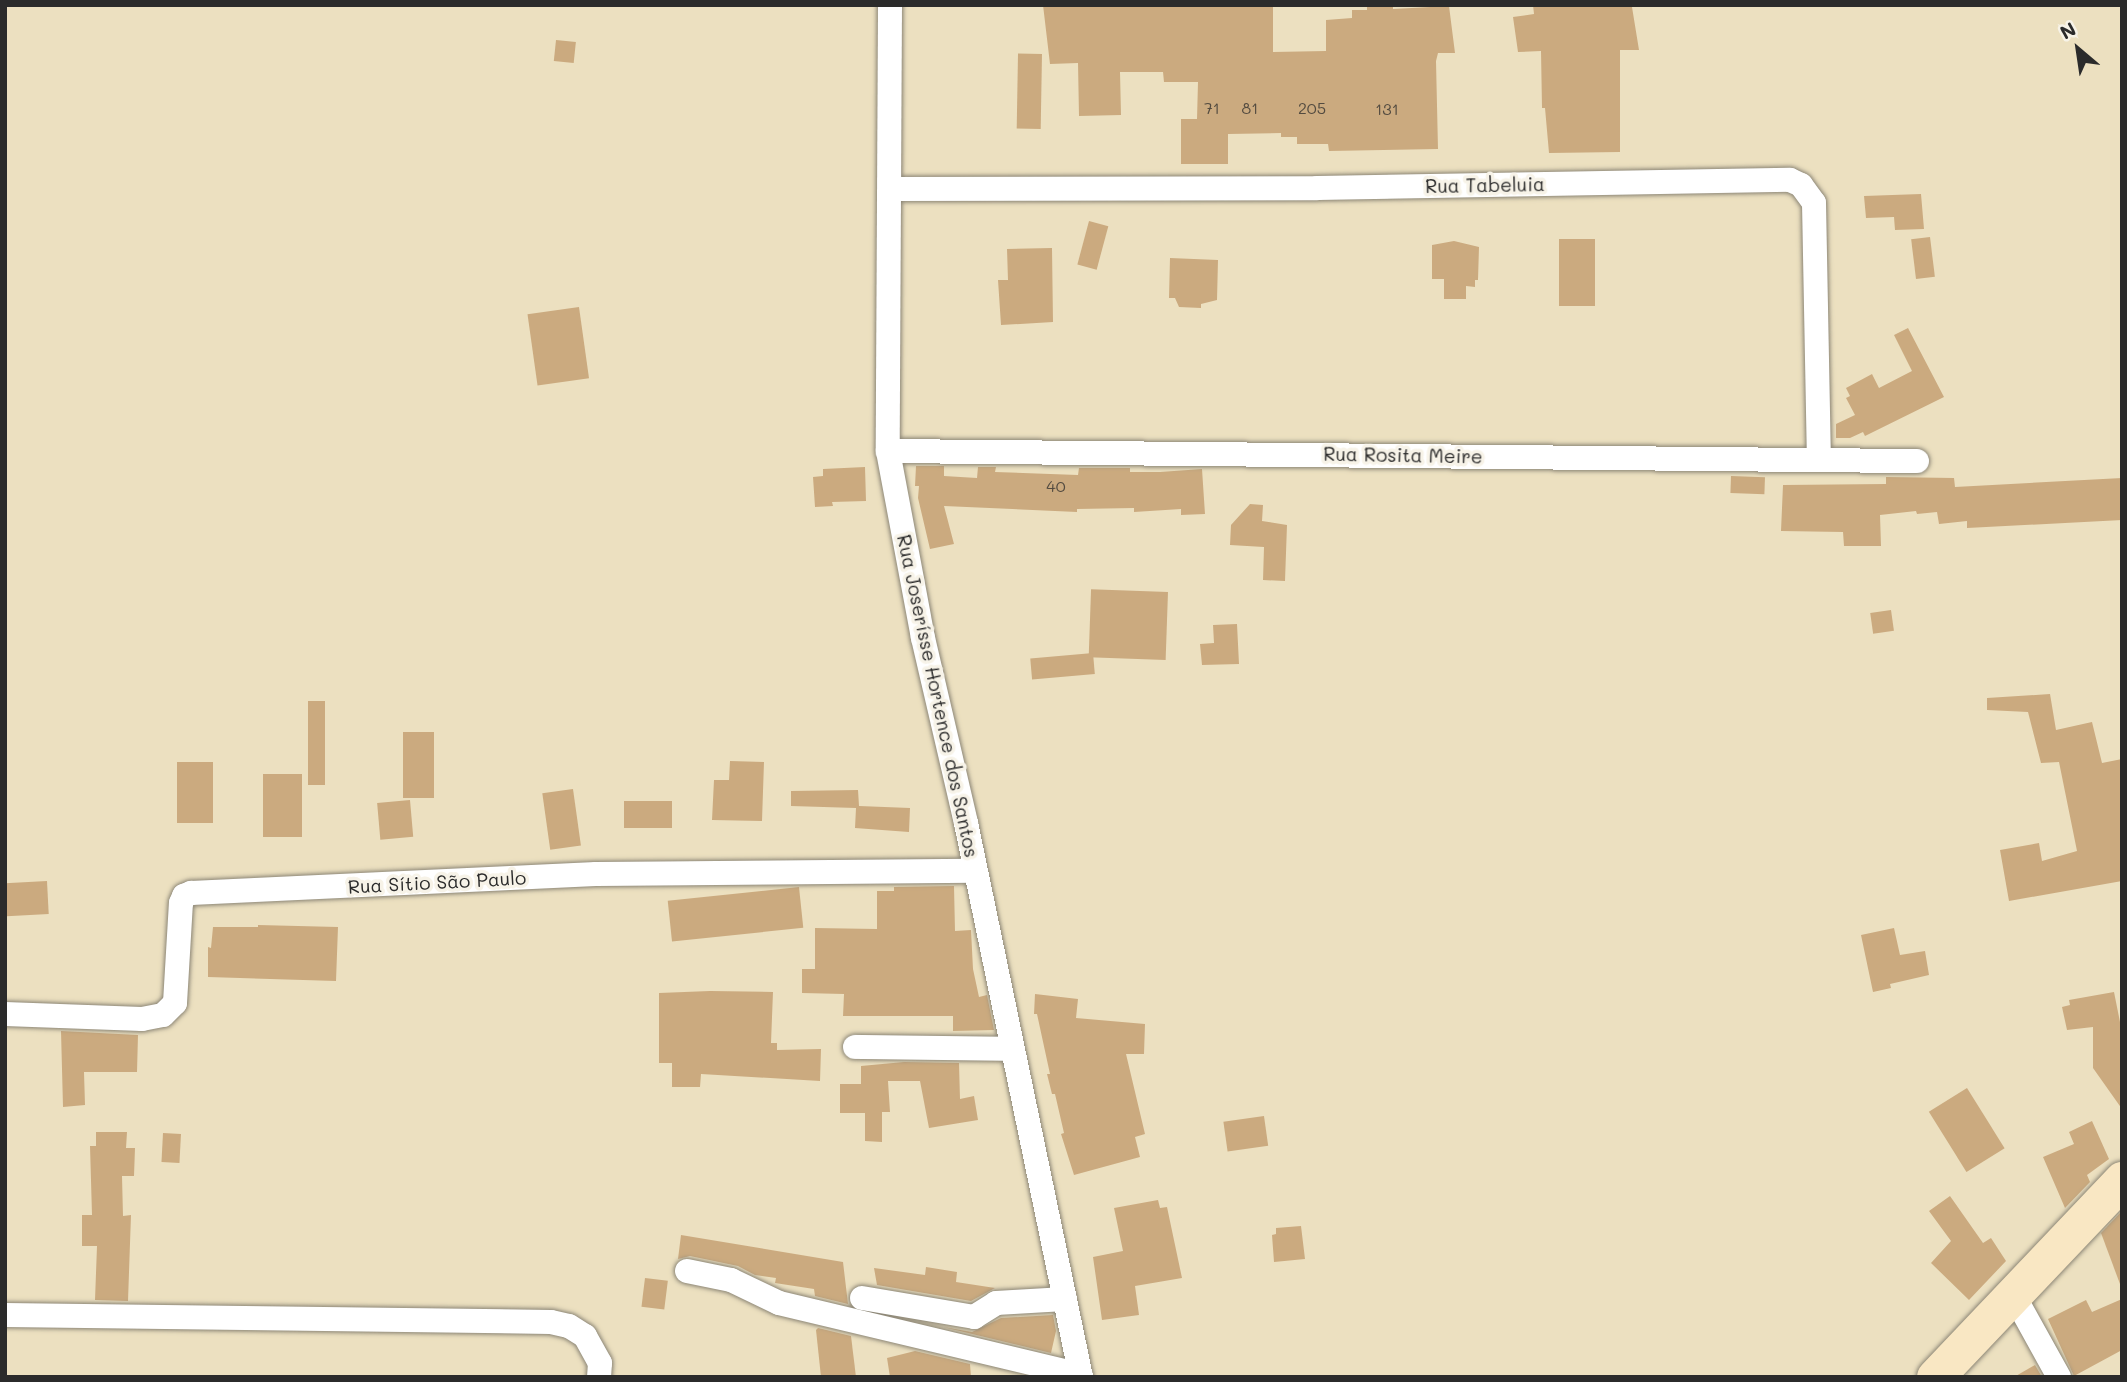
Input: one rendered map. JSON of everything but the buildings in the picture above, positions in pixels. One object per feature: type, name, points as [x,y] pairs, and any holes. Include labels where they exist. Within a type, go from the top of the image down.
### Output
[{"type":"main road","points":[[1935,1377],[2122,1180]]},
{"type":"street","name":"Rua Joserísse Hortence dos Santos","points":[[891,5],[888,451],[923,638],[1081,1376]]},
{"type":"street","name":"Rua Tabeluia","points":[[890,189],[1317,188],[1790,180],[1801,185],[1814,203],[1819,459]]},
{"type":"street","name":"Rua Rosita Meire","points":[[888,451],[1917,461]]},
{"type":"street","name":"Rua Sítio São Paulo","points":[[5,1014],[142,1019],[163,1015],[176,1003],[181,903],[191,893],[596,874],[974,871]]},
{"type":"street","points":[[855,1047],[1011,1049]]},
{"type":"street","points":[[687,1271],[731,1280],[779,1303],[1081,1376]]},
{"type":"street","points":[[2013,1294],[2059,1377]]},
{"type":"street","points":[[862,1298],[974,1317],[996,1303],[1065,1299]]},
{"type":"street","points":[[5,1315],[551,1322],[569,1326],[585,1336],[600,1363],[599,1377]]}]
